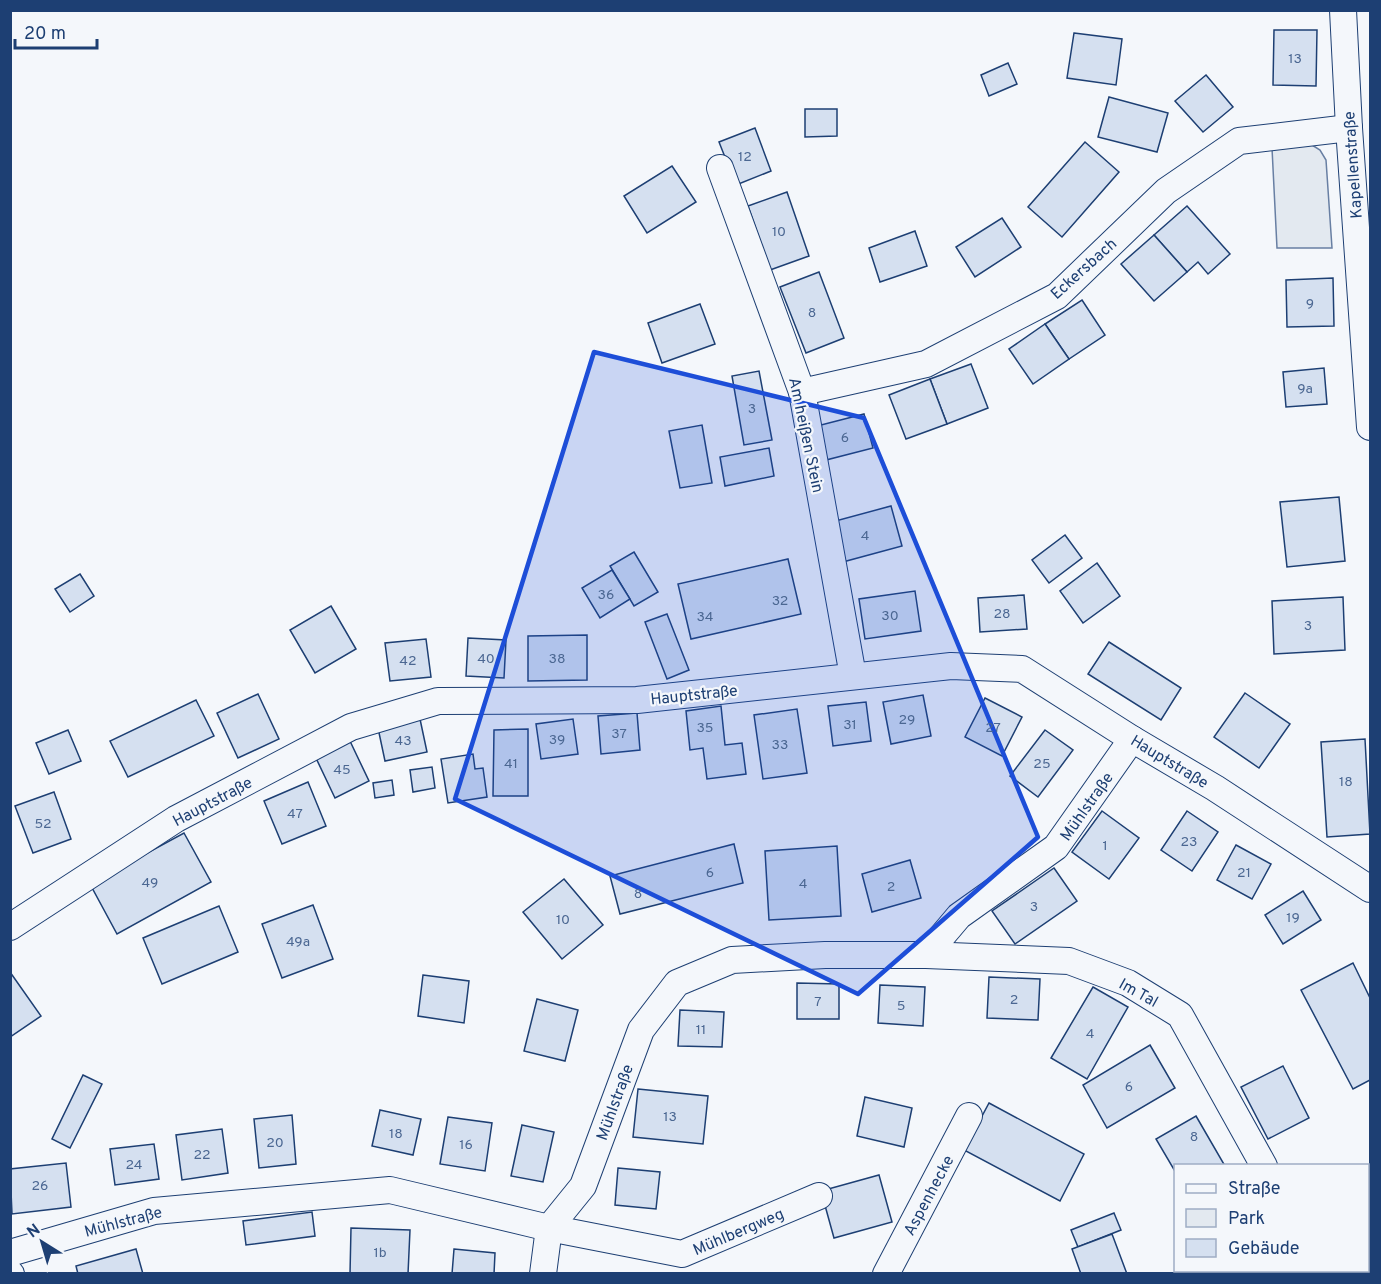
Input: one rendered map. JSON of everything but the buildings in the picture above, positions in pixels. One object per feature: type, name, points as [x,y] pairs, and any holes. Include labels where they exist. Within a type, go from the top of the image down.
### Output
[{"type":"street","name":"Kapellenstraße","points":[[1343,10],[1349,128],[1371,427]]},
{"type":"street","name":"Eckersbach","points":[[802,392],[926,364],[1057,296],[1166,191],[1239,141],[1349,128]]},
{"type":"street","name":"Am heißen Stein","points":[[720,168],[802,392],[853,676]]},
{"type":"street","name":"Hauptstraße","points":[[10,927],[176,819],[351,728],[438,701],[637,700],[951,666],[1022,669],[1371,888]]},
{"type":"street","name":"Mühlstraße","points":[[10,1253],[154,1211],[390,1190],[549,1228],[583,1186],[641,1030],[676,983],[732,960],[825,955],[926,955],[959,916],[1056,847],[1132,739]]},
{"type":"street","name":"Im Tal","points":[[926,955],[1069,962],[1128,983],[1180,1015],[1263,1164]]},
{"type":"street","name":"Aspenhecke","points":[[886,1274],[969,1116]]},
{"type":"street","name":"Mühlbergweg","points":[[549,1228],[682,1254],[819,1196]]},
{"type":"street","points":[[543,1274],[549,1228]]},
{"type":"highlighted area","points":[[594,352],[864,418],[1038,837],[858,994],[455,799]]},
{"type":"green space","points":[[1312,145],[1320,150],[1326,160],[1332,248],[1277,248],[1272,148]]}]
